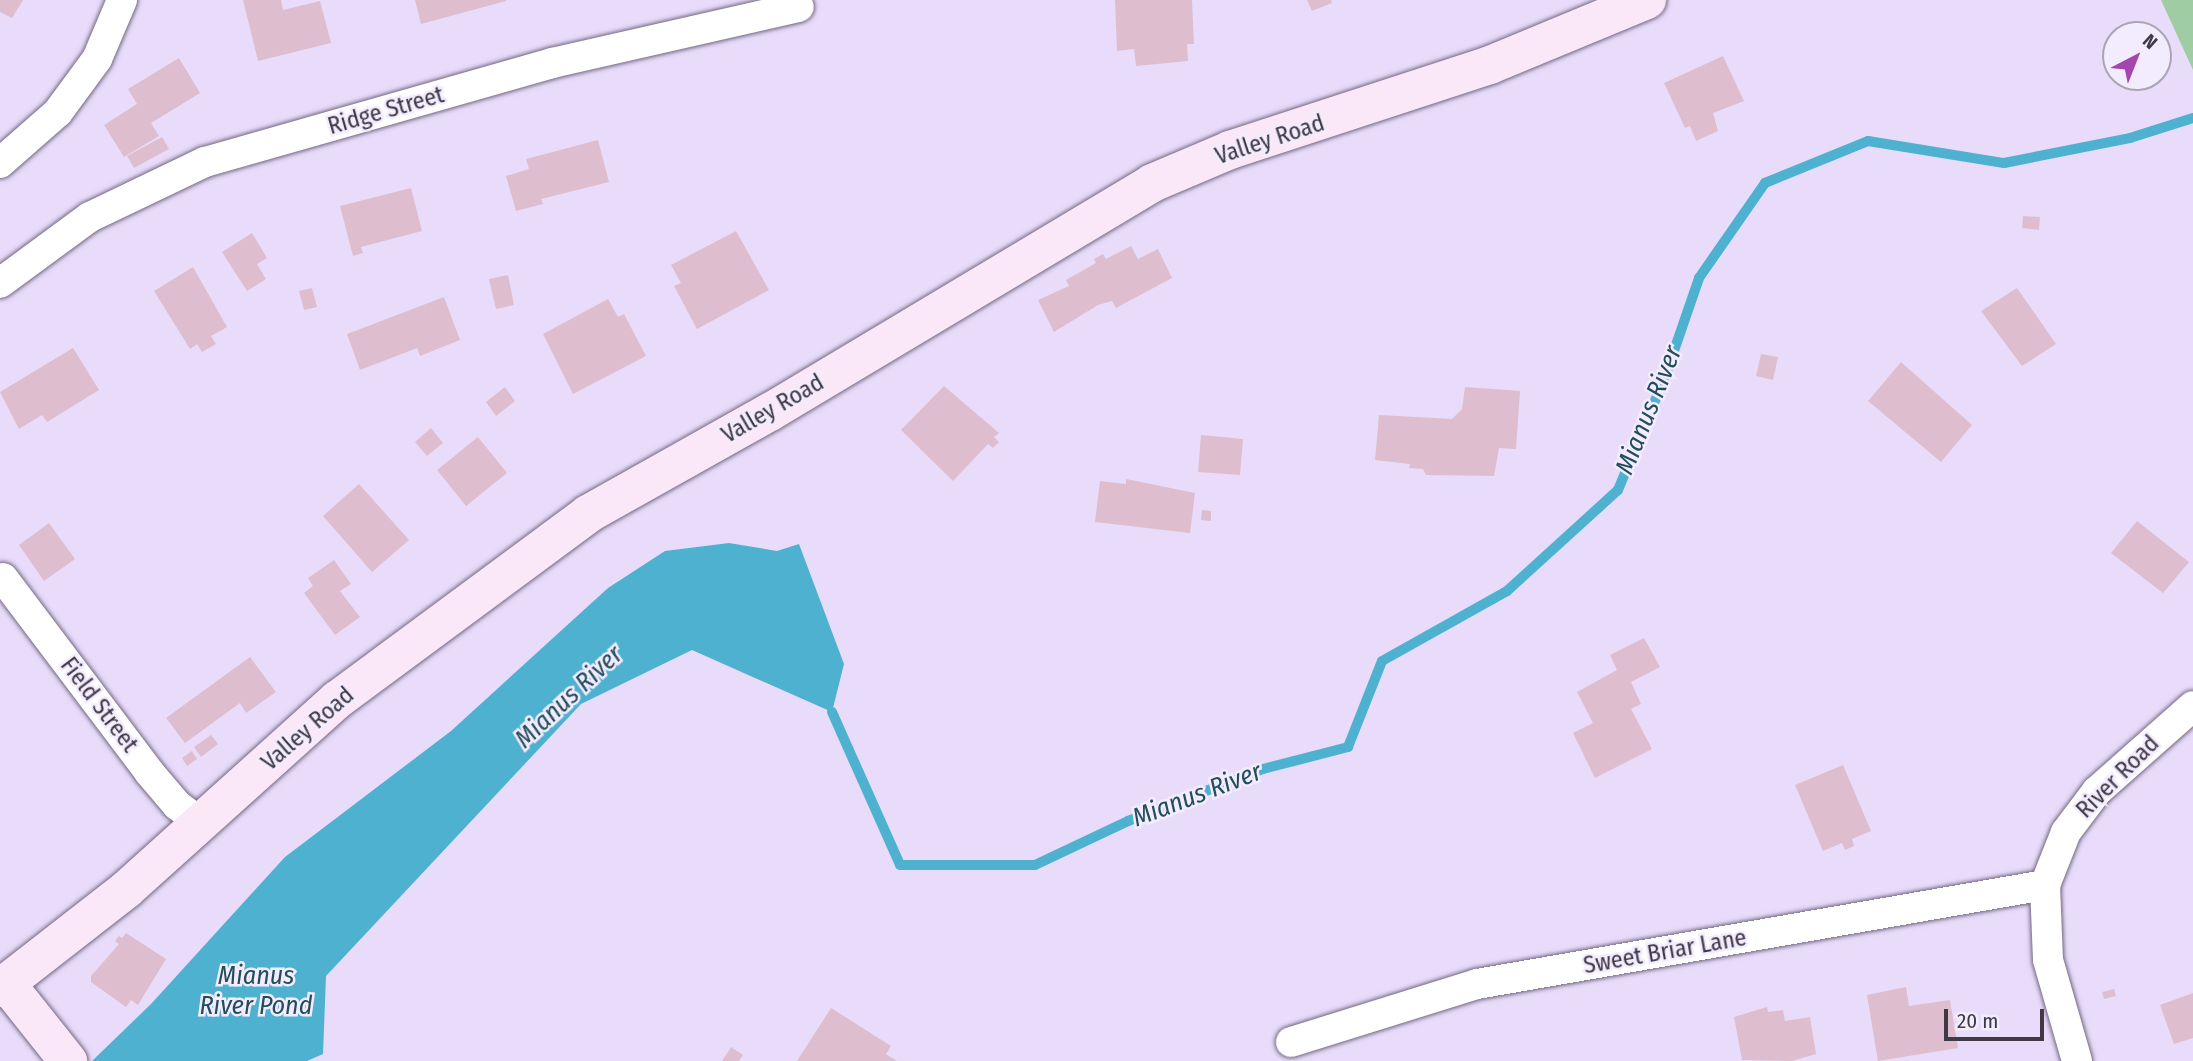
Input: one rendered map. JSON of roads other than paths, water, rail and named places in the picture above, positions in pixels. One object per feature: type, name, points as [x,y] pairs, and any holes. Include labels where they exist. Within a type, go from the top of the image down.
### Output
[{"type":"street","points":[[0,163],[21,149],[66,102],[97,59],[122,0]]},
{"type":"street","name":"Valley Road","points":[[3,985],[202,824],[337,700],[539,546],[1152,183],[1230,150],[1490,65],[1647,0]]},
{"type":"street","name":"Ridge Street","points":[[0,283],[90,217],[205,162],[552,62],[799,6]]},
{"type":"street","name":"Field Street","points":[[3,578],[149,772],[177,805],[202,824]]},
{"type":"street","name":"River Road","points":[[2077,1061],[2048,960],[2045,885],[2066,832],[2097,791],[2193,706]]},
{"type":"street","name":"Sweet Briar Lane","points":[[1291,1042],[1477,984],[2045,885]]},
{"type":"street","points":[[3,985],[62,1056]]},
{"type":"water","name":"Mianus River Pond","points":[[729,543],[777,551],[799,544],[844,664],[832,712],[692,650],[581,704],[326,976],[323,1054],[307,1061],[92,1061],[151,1004],[285,857],[451,731],[608,588],[665,551]]},
{"type":"waterway","name":"Mianus River","points":[[832,712],[900,865],[1035,865],[1128,821],[1263,769],[1348,747],[1382,661],[1507,591],[1618,490],[1666,374],[1699,278],[1765,183],[1868,141],[2004,163],[2130,138],[2193,118]]}]
